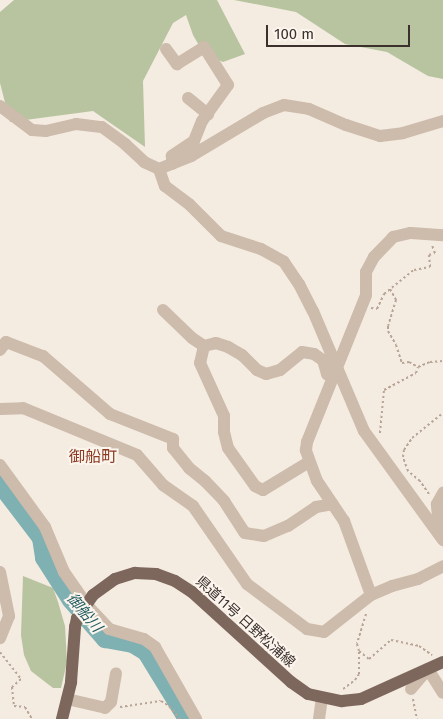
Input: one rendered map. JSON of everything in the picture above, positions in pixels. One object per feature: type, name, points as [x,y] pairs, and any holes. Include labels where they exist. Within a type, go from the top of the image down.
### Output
[{"type":"main road","name":"県道11号 日野松浦線","points":[[62,719],[71,682],[78,618],[93,594],[115,579],[136,573],[156,574],[175,581],[192,592],[290,682],[308,694],[325,699],[342,702],[361,699],[442,662]]},
{"type":"street","points":[[166,49],[177,64],[204,47],[228,85],[208,114],[194,141],[172,156],[172,164]]},
{"type":"street","points":[[188,98],[208,114]]},
{"type":"street","points":[[159,169],[191,156],[263,113],[284,105],[309,109],[346,125],[380,136],[404,133],[443,121]]},
{"type":"street","points":[[0,106],[32,130],[46,131],[76,124],[102,127],[125,144],[144,162],[159,169],[165,186],[190,205],[221,236],[261,249],[284,262],[299,284],[335,372],[364,431],[441,538]]},
{"type":"street","points":[[371,595],[344,521],[317,481],[306,450],[310,431],[366,296],[366,272],[374,257],[393,237],[411,232],[440,238]]},
{"type":"street","points":[[163,310],[192,338],[204,346],[216,343],[228,347],[242,355],[257,370],[266,374],[280,370],[302,352],[314,354],[322,360],[327,374],[335,372]]},
{"type":"street","points":[[0,350],[6,342],[43,356],[110,414],[173,439],[173,448],[183,461],[224,501],[246,533],[264,536],[288,526],[316,507],[333,504]]},
{"type":"street","points":[[204,346],[200,363],[224,416],[224,432],[228,448],[255,486],[263,490],[309,462]]},
{"type":"street","points":[[0,409],[23,408],[137,455],[163,485],[193,506],[247,584],[307,629],[324,632],[371,595],[392,586],[418,580],[443,566]]},
{"type":"street","points":[[0,465],[45,527],[64,572],[86,604],[109,630],[144,639],[154,647],[196,719]]},
{"type":"street","points":[[440,498],[441,538]]},
{"type":"street","points":[[0,572],[3,578],[9,616],[0,638]]},
{"type":"street","points":[[411,690],[428,669],[443,692]]},
{"type":"street","points":[[67,699],[105,708],[111,702],[116,673]]},
{"type":"street","points":[[319,719],[325,699]]},
{"type":"path","points":[[369,307],[377,309],[384,294],[414,270],[430,267],[429,255],[435,254],[432,248],[433,242],[440,238]]},
{"type":"path","points":[[390,289],[396,300],[388,332],[396,345],[402,364],[409,362],[418,366],[430,362],[443,361]]},
{"type":"path","points":[[382,437],[378,430],[384,390],[386,387],[416,372],[418,366]]},
{"type":"path","points":[[440,498],[408,471],[403,457],[412,438],[443,413]]},
{"type":"path","points":[[325,699],[355,680],[359,674],[357,644],[371,595]]},
{"type":"path","points":[[359,652],[369,659],[391,640],[419,646],[442,662]]},
{"type":"path","points":[[0,652],[21,680],[12,687],[14,706],[24,707],[32,719]]},
{"type":"path","points":[[411,690],[417,719]]},
{"type":"path","points":[[109,704],[114,707],[161,701],[169,706],[180,719]]},
{"type":"green space","points":[[14,0],[217,0],[245,54],[223,62],[204,54],[193,35],[186,15],[173,23],[143,81],[145,147],[93,111],[10,122],[0,83],[0,12]]},
{"type":"green space","points":[[234,0],[443,0],[443,79],[428,76],[387,52],[345,44],[296,12]]},
{"type":"green space","points":[[23,576],[53,588],[58,602],[65,626],[67,662],[61,688],[53,688],[31,671],[24,655],[21,635]]},
{"type":"waterway","name":"御船川","points":[[0,484],[41,538],[44,558],[71,600],[105,639],[133,644],[146,652],[187,719]]},
{"type":"district","name":"御船町","points":[[93,457]]}]
